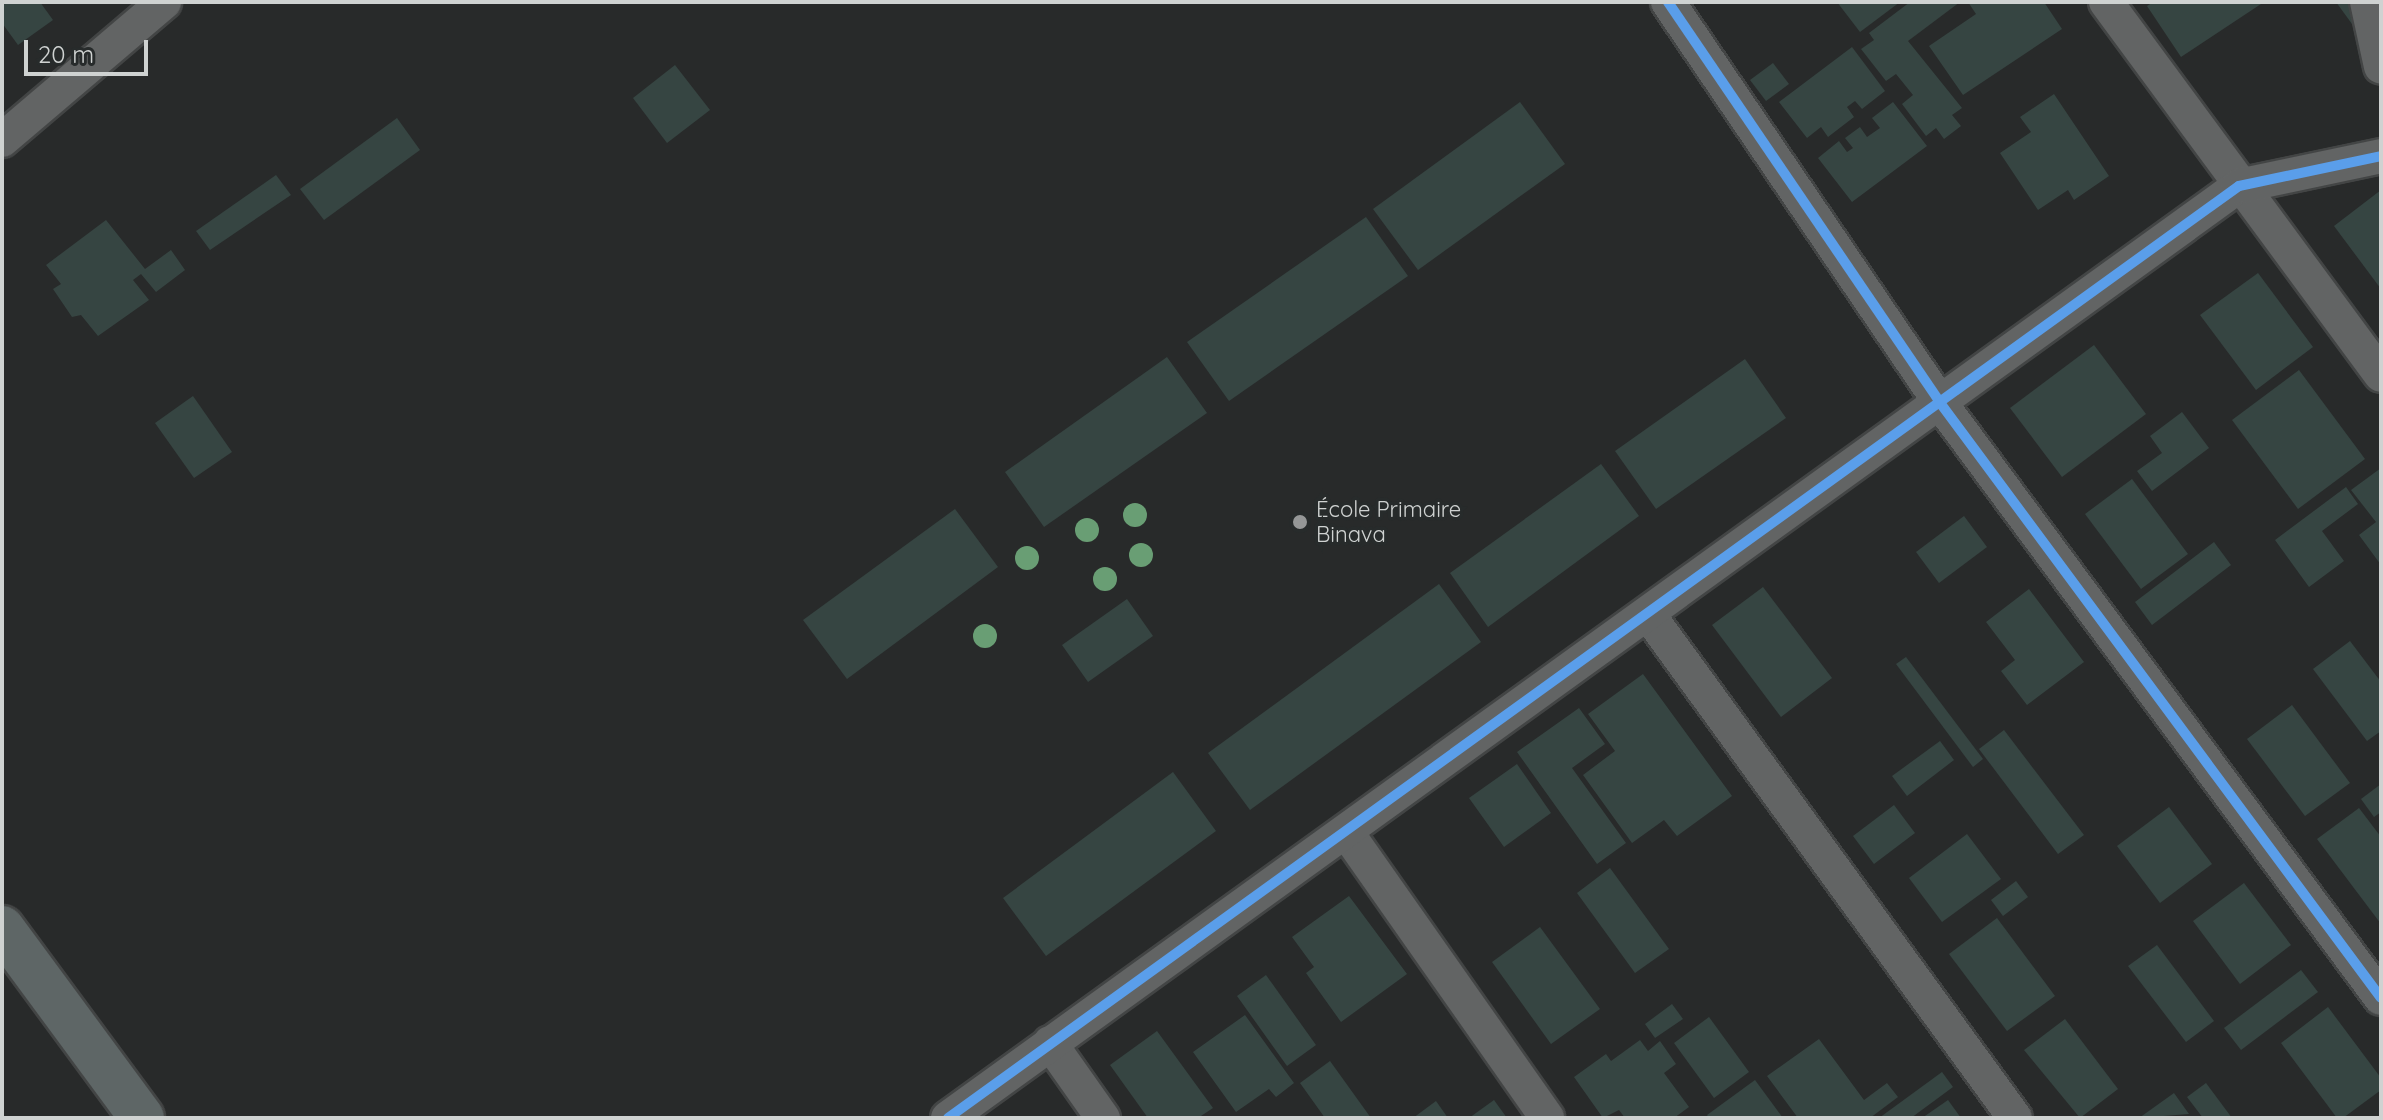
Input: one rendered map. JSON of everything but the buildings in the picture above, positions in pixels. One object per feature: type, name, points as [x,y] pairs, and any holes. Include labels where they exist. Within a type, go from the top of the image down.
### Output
[{"type":"street","points":[[2,140],[164,2]]},
{"type":"street","points":[[1668,2],[1938,400],[2381,998]]},
{"type":"street","points":[[2106,2],[2381,375]]},
{"type":"street","points":[[2367,2],[2381,67]]},
{"type":"street","points":[[948,1118],[1347,833],[1938,400],[2239,186],[2381,156]]},
{"type":"street","points":[[1648,614],[2015,1118]]},
{"type":"street","points":[[1347,833],[1547,1118]]},
{"type":"street","points":[[2,928],[142,1118]]},
{"type":"street","points":[[1050,1043],[1103,1118]]},
{"type":"cycle path","points":[[1668,2],[1938,400],[2381,998]]},
{"type":"cycle path","points":[[948,1118],[2239,186],[2381,156]]},
{"type":"place","name":"École Primaire Binava","points":[[1300,522]]}]
